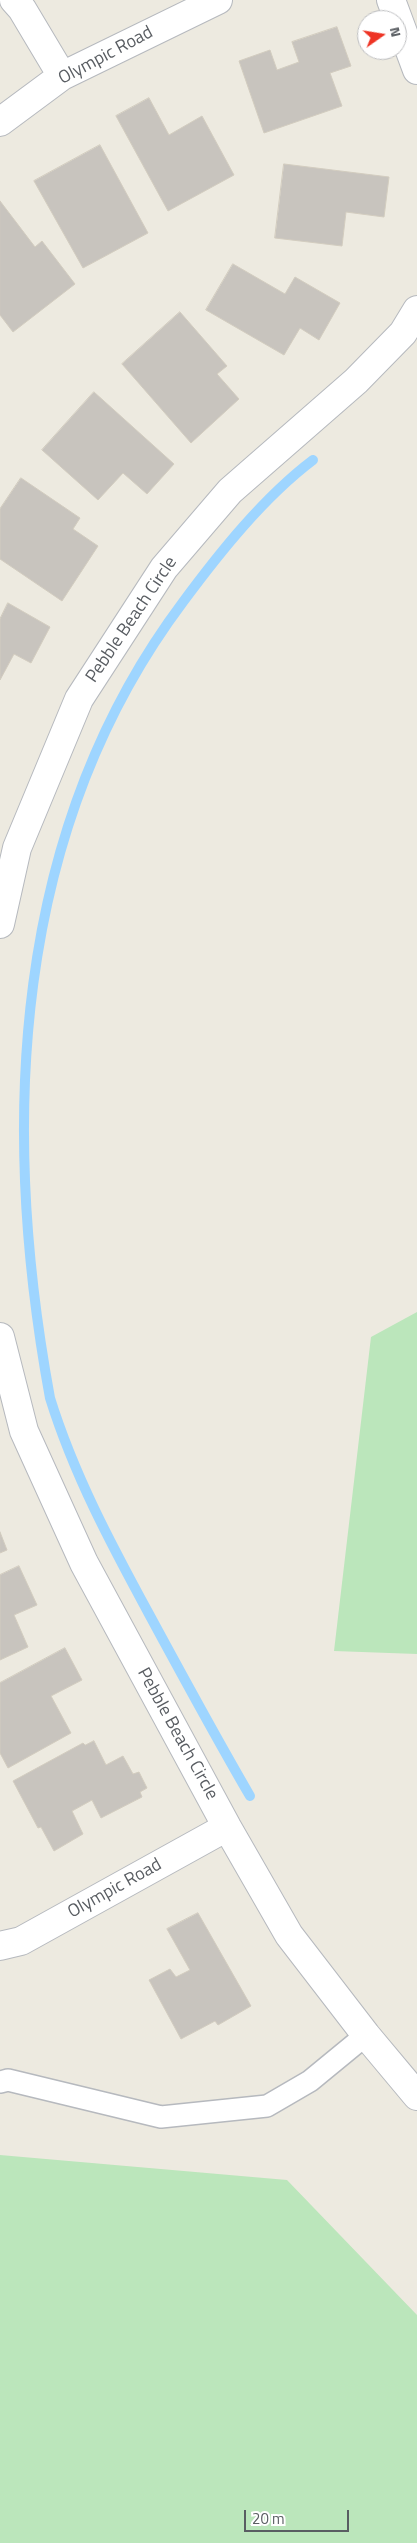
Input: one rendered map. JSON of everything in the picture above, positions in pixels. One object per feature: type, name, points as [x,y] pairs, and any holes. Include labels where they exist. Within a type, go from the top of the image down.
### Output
[{"type":"street","points":[[14,0],[62,76]]},
{"type":"street","name":"Olympic Road","points":[[0,122],[62,76],[218,0]]},
{"type":"street","points":[[391,0],[417,70]]},
{"type":"street","name":"Pebble Beach Circle","points":[[0,924],[17,848],[79,699],[164,568],[230,491],[356,381],[403,333],[417,310]]},
{"type":"street","name":"Pebble Beach Circle","points":[[0,1338],[24,1431],[84,1563],[228,1827],[290,1935],[366,2035],[417,2096]]},
{"type":"street","name":"Olympic Road","points":[[0,1946],[21,1941],[228,1827]]},
{"type":"lane","points":[[0,2082],[8,2080],[161,2117],[267,2106],[310,2081],[366,2035]]},
{"type":"green space","points":[[417,1312],[417,1654],[334,1651],[371,1337]]},
{"type":"green space","points":[[0,2155],[287,2180],[417,2315],[417,2543],[0,2543]]},
{"type":"building","points":[[337,27],[351,66],[330,73],[342,106],[264,133],[239,61],[270,50],[277,70],[299,62],[292,42]]},
{"type":"building","points":[[149,98],[169,135],[202,116],[234,175],[168,211],[116,116]]},
{"type":"building","points":[[100,145],[148,233],[83,268],[34,181]]},
{"type":"building","points":[[284,164],[389,177],[384,217],[346,212],[342,246],[275,238]]},
{"type":"building","points":[[0,201],[35,247],[42,241],[75,284],[13,332],[0,315]]},
{"type":"building","points":[[233,264],[285,294],[295,277],[340,303],[319,340],[300,328],[284,355],[206,310]]},
{"type":"building","points":[[180,312],[227,366],[217,374],[239,399],[191,443],[122,364]]},
{"type":"building","points":[[94,392],[174,464],[147,494],[123,473],[98,500],[42,450]]},
{"type":"building","points":[[21,478],[80,518],[73,529],[98,546],[62,601],[0,559],[0,509]]},
{"type":"building","points":[[8,603],[50,627],[31,663],[14,654],[0,680],[0,619]]},
{"type":"building","points":[[0,1532],[7,1550],[0,1553]]},
{"type":"building","points":[[19,1566],[37,1605],[14,1615],[28,1647],[0,1660],[0,1575]]},
{"type":"building","points":[[65,1648],[82,1680],[51,1696],[71,1733],[8,1768],[0,1753],[0,1683]]},
{"type":"building","points":[[94,1741],[106,1765],[123,1756],[133,1774],[139,1772],[147,1788],[140,1792],[142,1797],[101,1818],[92,1800],[72,1811],[83,1834],[54,1851],[41,1827],[38,1828],[13,1781],[83,1743],[85,1745]]},
{"type":"building","points":[[198,1913],[251,2006],[218,2025],[215,2021],[181,2039],[149,1980],[170,1969],[176,1977],[190,1970],[167,1929]]},
{"type":"waterway","points":[[250,1796],[186,1683],[107,1535],[70,1454],[50,1398],[34,1295],[26,1191],[25,1087],[33,984],[52,883],[83,785],[126,691],[183,602],[212,564],[260,508],[313,460]]}]
